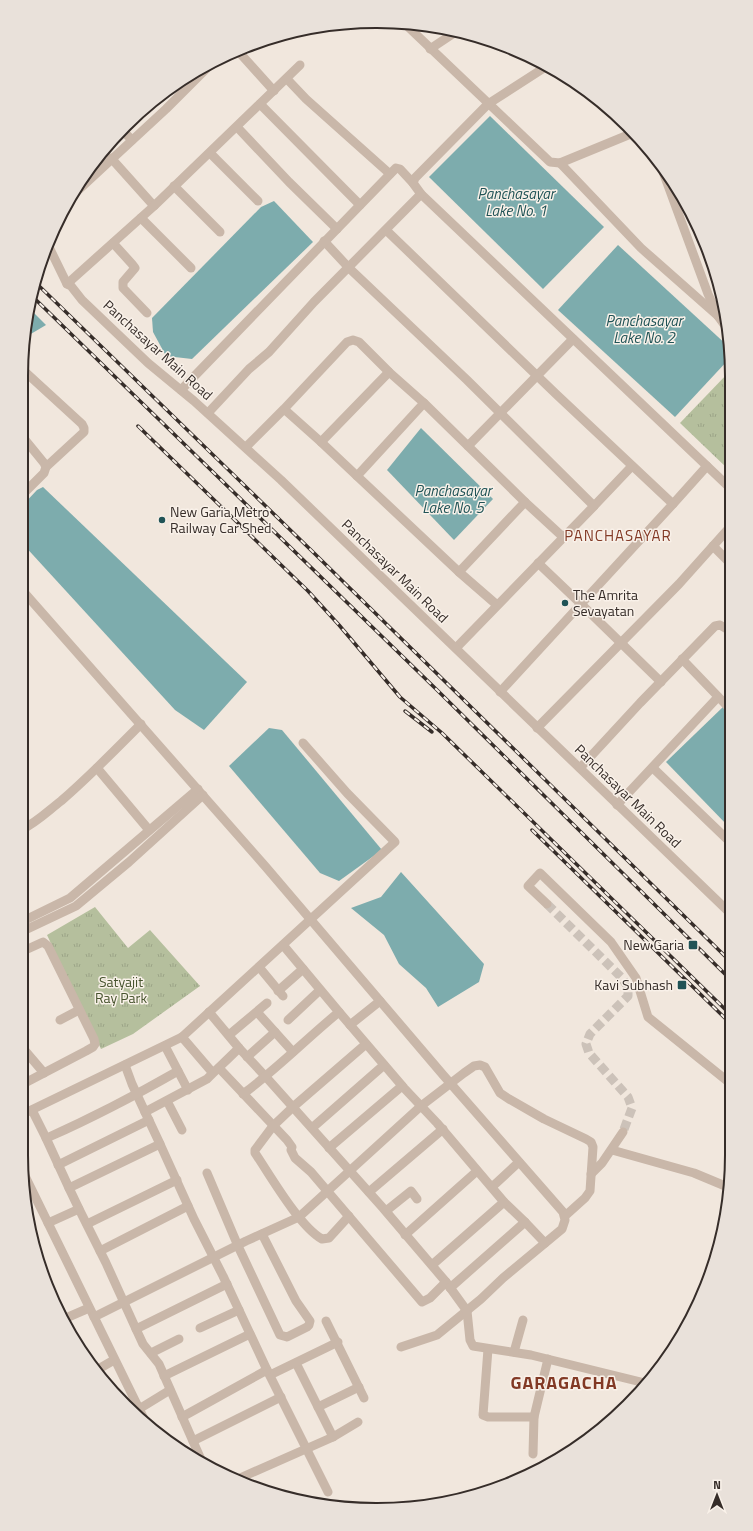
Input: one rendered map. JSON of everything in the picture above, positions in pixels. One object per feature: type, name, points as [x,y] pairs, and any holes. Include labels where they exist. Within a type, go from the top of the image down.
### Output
[{"type":"street","points":[[413,30],[430,49],[550,162],[560,163],[628,135]]},
{"type":"street","points":[[430,49],[449,36]]},
{"type":"street","points":[[242,55],[274,91]]},
{"type":"street","points":[[67,284],[154,206],[300,65]]},
{"type":"street","points":[[414,183],[416,178],[488,104],[541,70]]},
{"type":"street","points":[[287,79],[306,99],[390,174]]},
{"type":"street","points":[[98,166],[112,158],[132,140],[180,89]]},
{"type":"street","points":[[260,104],[360,205]]},
{"type":"street","points":[[237,127],[289,182],[337,228]]},
{"type":"street","points":[[126,134],[132,140]]},
{"type":"street","points":[[210,153],[258,201]]},
{"type":"street","points":[[112,158],[154,206]]},
{"type":"street","points":[[560,163],[641,248],[718,316]]},
{"type":"street","points":[[181,390],[396,168],[400,169],[414,183],[421,194],[725,483]]},
{"type":"street","points":[[174,186],[220,232]]},
{"type":"street","points":[[669,187],[705,286],[718,316]]},
{"type":"street","points":[[208,413],[249,369],[269,352],[314,302],[421,194]]},
{"type":"street","points":[[141,218],[191,268]]},
{"type":"street","points":[[386,230],[537,376],[673,504]]},
{"type":"street","points":[[324,242],[594,506]]},
{"type":"street","points":[[113,243],[134,268],[123,282],[123,288],[147,313]]},
{"type":"street","name":"Panchasayar Main Road","points":[[51,252],[67,284],[71,286],[82,300],[148,363],[246,447],[725,909]]},
{"type":"street","points":[[468,446],[573,339]]},
{"type":"street","points":[[246,447],[347,342],[353,340],[359,342],[563,537]]},
{"type":"street","points":[[321,442],[389,372]]},
{"type":"street","points":[[28,375],[82,424],[84,432],[46,467],[44,473],[28,489]]},
{"type":"street","points":[[357,476],[424,404]]},
{"type":"street","points":[[284,409],[459,572],[497,605]]},
{"type":"street","points":[[28,443],[46,467]]},
{"type":"street","points":[[456,648],[632,466]]},
{"type":"street","points":[[500,692],[707,466]]},
{"type":"street","points":[[459,572],[525,502]]},
{"type":"street","points":[[538,728],[679,584],[725,532]]},
{"type":"street","points":[[712,546],[725,558]]},
{"type":"street","points":[[538,563],[622,642],[661,682]]},
{"type":"street","points":[[28,597],[200,792],[451,1084],[560,1208],[565,1216],[562,1229],[437,1335],[401,1347]]},
{"type":"street","points":[[580,768],[714,626],[720,625],[725,628]]},
{"type":"street","points":[[682,659],[725,704]]},
{"type":"street","points":[[618,805],[718,697]]},
{"type":"street","points":[[28,825],[41,817],[97,768],[141,724]]},
{"type":"street","points":[[28,1112],[182,1037],[395,842],[347,793],[303,743]]},
{"type":"street","points":[[97,768],[149,830]]},
{"type":"street","points":[[653,768],[725,837]]},
{"type":"street","points":[[28,927],[70,898],[149,830],[200,792]]},
{"type":"street","points":[[28,921],[76,906],[129,862],[200,792]]},
{"type":"street","points":[[121,854],[129,862]]},
{"type":"street","points":[[547,904],[528,886],[540,873],[611,942],[636,978],[648,1017],[725,1079]]},
{"type":"street","points":[[28,949],[43,942],[48,946],[94,1039],[95,1044],[93,1047],[28,1081]]},
{"type":"street","points":[[283,945],[402,1086],[443,1129],[504,1202],[544,1243]]},
{"type":"street","points":[[259,967],[281,994],[303,969]]},
{"type":"street","points":[[288,1020],[320,990]]},
{"type":"street","points":[[350,1025],[380,1001]]},
{"type":"street","points":[[229,1035],[267,1003]]},
{"type":"street","points":[[60,1020],[79,1010]]},
{"type":"street","points":[[210,1012],[239,1048],[386,1211],[448,1285],[467,1311],[470,1340],[473,1346],[514,1352],[641,1382]]},
{"type":"street","points":[[257,1012],[293,1052]]},
{"type":"street","points":[[244,1094],[266,1077],[338,1012]]},
{"type":"street","points":[[247,1057],[275,1032]]},
{"type":"street","points":[[182,1037],[215,1070],[244,1094],[273,1126],[292,1147],[291,1150],[296,1158],[312,1172],[422,1302],[448,1285],[525,1222]]},
{"type":"street","points":[[349,1216],[329,1238],[322,1239],[299,1217],[254,1153],[254,1150],[273,1126],[293,1107],[366,1044]]},
{"type":"street","points":[[165,1046],[188,1090]]},
{"type":"street","points":[[145,1112],[207,1079],[239,1048]]},
{"type":"street","points":[[28,1054],[44,1073]]},
{"type":"street","points":[[312,1128],[384,1064]]},
{"type":"street","points":[[125,1065],[137,1095],[188,1206],[328,1492]]},
{"type":"street","points":[[94,1316],[299,1217],[421,1106],[474,1066],[480,1065],[485,1067],[500,1093],[509,1099],[544,1119],[591,1142],[593,1152],[590,1191],[585,1198],[565,1216]]},
{"type":"street","points":[[46,1138],[92,1118],[137,1095],[178,1071]]},
{"type":"street","points":[[330,1148],[402,1086]]},
{"type":"street","points":[[167,1101],[182,1130]]},
{"type":"street","points":[[32,1110],[136,1329],[144,1344],[159,1364],[199,1454]]},
{"type":"street","points":[[58,1165],[149,1120]]},
{"type":"street","points":[[369,1192],[443,1129]]},
{"type":"street","points":[[591,1174],[612,1150],[623,1132]]},
{"type":"street","points":[[69,1188],[160,1144]]},
{"type":"street","points":[[612,1150],[694,1173],[723,1185]]},
{"type":"street","points":[[492,1187],[519,1162]]},
{"type":"street","points":[[405,1235],[477,1171]]},
{"type":"street","points":[[207,1173],[238,1246],[280,1335],[286,1337],[310,1325],[310,1321],[296,1301],[262,1234]]},
{"type":"street","points":[[87,1224],[177,1180]]},
{"type":"street","points":[[30,1186],[139,1409],[170,1390]]},
{"type":"street","points":[[386,1211],[411,1191],[417,1199]]},
{"type":"street","points":[[432,1265],[504,1202]]},
{"type":"street","points":[[100,1251],[188,1206]]},
{"type":"street","points":[[48,1223],[79,1209]]},
{"type":"street","points":[[136,1329],[227,1284]]},
{"type":"street","points":[[68,1317],[89,1308]]},
{"type":"street","points":[[200,1328],[239,1310]]},
{"type":"street","points":[[514,1352],[523,1320]]},
{"type":"street","points":[[326,1321],[338,1342],[364,1398]]},
{"type":"street","points":[[164,1376],[250,1334]]},
{"type":"street","points":[[151,1353],[180,1339]]},
{"type":"street","points":[[182,1417],[269,1373],[296,1363],[338,1342]]},
{"type":"street","points":[[488,1349],[483,1415],[488,1418],[534,1416]]},
{"type":"street","points":[[101,1368],[114,1360]]},
{"type":"street","points":[[533,1454],[534,1416],[548,1360]]},
{"type":"street","points":[[296,1363],[334,1437]]},
{"type":"street","points":[[318,1407],[359,1387]]},
{"type":"street","points":[[193,1441],[281,1397]]},
{"type":"street","points":[[244,1476],[334,1437],[358,1422]]},
{"type":"green space","points":[[725,376],[725,466],[680,423]]},
{"type":"green space","name":"Satyajit Ray Park","points":[[95,907],[128,948],[150,930],[200,986],[133,1034],[101,1049],[47,935]]},
{"type":"water","name":"Panchasayar Lake No. 1","points":[[490,116],[604,227],[543,289],[429,177]]},
{"type":"water","points":[[274,201],[313,242],[192,359],[166,356],[153,332],[152,318],[261,207]]},
{"type":"water","name":"Panchasayar Lake No. 2","points":[[618,245],[723,341],[724,364],[675,417],[558,310]]},
{"type":"water","points":[[34,313],[46,325],[31,334]]},
{"type":"water","name":"Panchasayar Lake No. 5","points":[[421,428],[493,499],[454,540],[387,470]]},
{"type":"water","points":[[43,487],[247,682],[204,730],[175,710],[28,550],[28,500],[37,490]]},
{"type":"water","points":[[724,706],[725,707],[725,823],[666,762]]},
{"type":"water","points":[[269,728],[282,730],[382,850],[339,881],[320,873],[229,766]]},
{"type":"water","points":[[401,872],[484,964],[479,982],[438,1007],[426,988],[399,964],[384,935],[351,908],[381,897]]},
{"type":"tunnel","points":[[547,904],[622,978],[628,987],[628,996],[590,1034],[586,1044],[589,1053],[628,1097],[632,1108],[623,1132]]},
{"type":"railway","points":[[40,287],[725,956]]},
{"type":"railway","points":[[37,301],[436,689],[725,974]]},
{"type":"railway","points":[[138,426],[308,591],[400,697],[442,733],[725,1009]]},
{"type":"railway","points":[[405,711],[432,732]]},
{"type":"railway","points":[[532,830],[725,1018]]},
{"type":"place","name":"New Garia Metro Railway Car Shed","points":[[162,520]]},
{"type":"place","name":"The Amrita Sevayatan","points":[[565,603]]},
{"type":"place","name":"New Garia","points":[[693,945]]},
{"type":"place","name":"Kavi Subhash","points":[[682,985]]},
{"type":"district","name":"PANCHASAYAR","points":[[618,536]]},
{"type":"district","name":"GARAGACHA","points":[[564,1383]]}]
